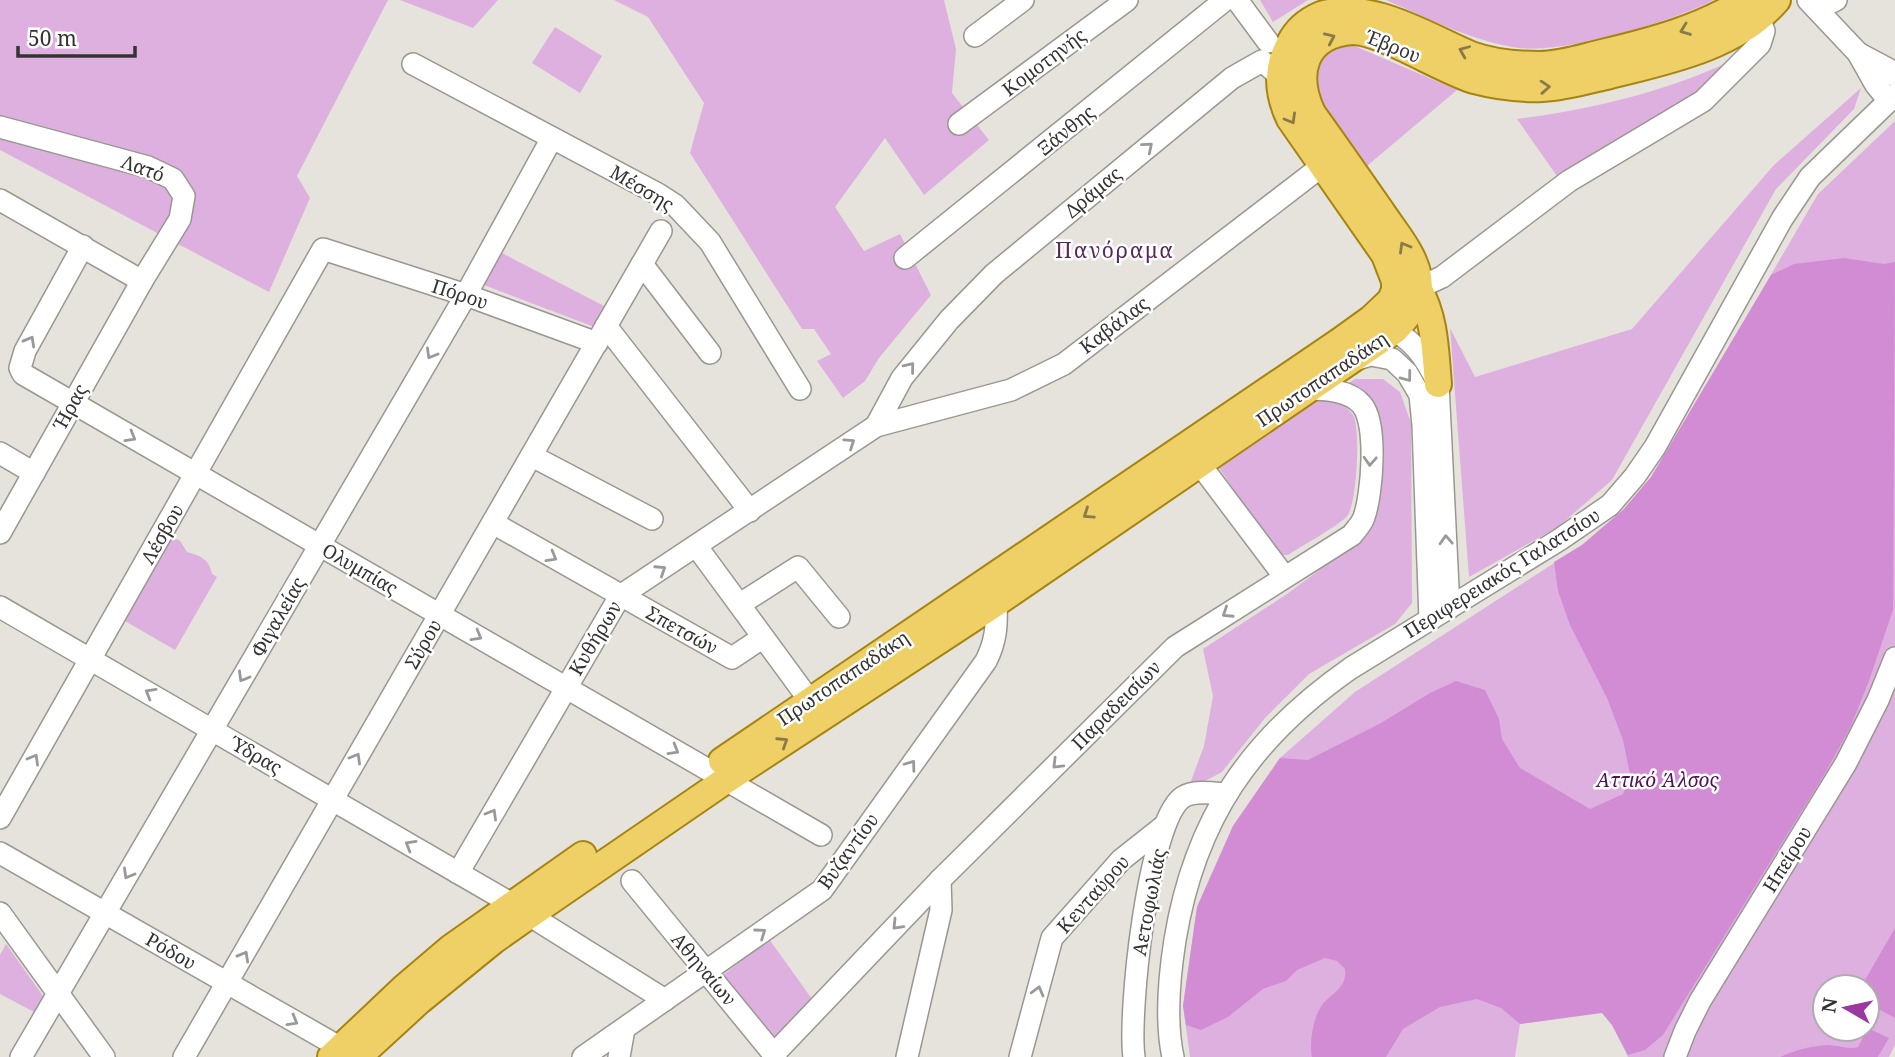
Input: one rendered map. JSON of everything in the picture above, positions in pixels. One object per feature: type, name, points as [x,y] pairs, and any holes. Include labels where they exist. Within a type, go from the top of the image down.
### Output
[{"type":"main road","name":"Έβρου","points":[[1295,35],[1300,28],[1320,16],[1347,9],[1363,9],[1474,56],[1499,63],[1542,65],[1562,63],[1667,37],[1708,21],[1761,6]]},
{"type":"main road","name":"Έβρου","points":[[1438,384],[1433,323],[1418,288],[1416,269],[1402,242],[1312,113],[1306,99],[1302,79],[1306,61],[1322,40],[1337,34],[1361,32],[1471,79],[1516,88],[1543,88],[1567,85],[1675,58],[1720,40],[1761,6]]},
{"type":"main road","points":[[1295,35],[1285,52],[1270,60],[1290,119],[1385,255],[1393,274],[1395,293],[1371,319]]},
{"type":"main road","points":[[1395,330],[1416,302],[1418,288]]},
{"type":"main road","name":"Πρωτοπαπαδάκη","points":[[350,1055],[404,988],[451,948],[520,909],[717,775],[996,603],[1371,319]]},
{"type":"main road","name":"Πρωτοπαπαδάκη","points":[[717,775],[810,701],[1194,454],[1307,389],[1395,330]]},
{"type":"street","points":[[975,36],[1023,0]]},
{"type":"street","name":"Κομοτηνής","points":[[959,124],[1127,0]]},
{"type":"street","name":"Ξάνθης","points":[[905,258],[1225,0]]},
{"type":"street","points":[[1237,0],[1270,60]]},
{"type":"street","points":[[1813,5],[1836,0]]},
{"type":"street","points":[[1813,5],[1858,53],[1876,85],[1892,98]]},
{"type":"street","points":[[1418,288],[1442,277],[1569,181],[1703,102],[1760,44],[1764,31],[1761,6]]},
{"type":"street","name":"Έβρου","points":[[1270,60],[1295,35]]},
{"type":"street","points":[[1858,53],[1878,62],[1895,76]]},
{"type":"street","name":"Δράμας","points":[[876,426],[902,378],[948,320],[994,274],[1232,78],[1270,60]]},
{"type":"street","name":"Μέσσης","points":[[413,64],[675,205],[710,242],[800,389]]},
{"type":"street","name":"Περιφερειακός Γαλατσίου","points":[[1173,1057],[1169,1007],[1171,966],[1179,915],[1191,872],[1207,829],[1226,794],[1267,739],[1296,710],[1351,668],[1559,540],[1610,505],[1655,447],[1782,219],[1810,177],[1892,98]]},
{"type":"street","name":"Λατό","points":[[0,128],[148,167],[173,179],[184,196],[180,219],[142,281]]},
{"type":"street","name":"Φιγαλείας","points":[[21,1057],[466,295],[552,138]]},
{"type":"street","name":"Καβάλας","points":[[876,426],[1011,390],[1064,364],[1322,166]]},
{"type":"street","points":[[0,200],[142,281]]},
{"type":"street","name":"Σύρου","points":[[184,1057],[662,230]]},
{"type":"street","name":"Ολυμπίας","points":[[83,246],[25,351],[20,368],[23,374],[821,835]]},
{"type":"street","name":"Πόρου","points":[[323,248],[466,295],[601,335]]},
{"type":"street","name":"Λέσβου","points":[[0,818],[323,248]]},
{"type":"street","points":[[642,264],[710,353]]},
{"type":"street","name":"Ήρας","points":[[0,533],[142,281]]},
{"type":"street","points":[[1371,319],[1410,340],[1427,359],[1438,384],[1449,608]]},
{"type":"street","points":[[601,335],[750,511]]},
{"type":"street","points":[[1348,361],[1371,355],[1392,359],[1407,373],[1420,395],[1430,620]]},
{"type":"street","name":"Παραδεισίων","points":[[769,1052],[1175,647],[1352,535],[1363,520],[1368,501],[1370,419],[1362,404],[1343,393],[1327,389],[1307,389]]},
{"type":"street","name":"Κυθήρων","points":[[458,873],[620,596],[876,426]]},
{"type":"street","points":[[0,453],[34,473]]},
{"type":"street","points":[[1194,454],[1284,576]]},
{"type":"street","points":[[532,456],[652,519]]},
{"type":"street","name":"Σπετσών","points":[[492,523],[732,657],[762,638]]},
{"type":"street","points":[[697,547],[810,701]]},
{"type":"street","points":[[740,604],[798,566],[839,617]]},
{"type":"street","name":"Βυζαντίου","points":[[583,1057],[822,890],[986,661],[995,643],[996,603]]},
{"type":"street","name":"Ύδρας","points":[[0,607],[520,909],[666,1000]]},
{"type":"street","name":"Ηπείρου","points":[[1675,1057],[1700,1001],[1846,763],[1878,700],[1895,658]]},
{"type":"street","name":"Αετοφωλιάς","points":[[1134,1057],[1132,1014],[1135,972],[1164,826],[1174,806],[1185,795],[1211,792],[1226,794]]},
{"type":"street","name":"Κενταύρου","points":[[1020,1057],[1052,938],[1121,860],[1164,826]]},
{"type":"street","name":"Ρόδου","points":[[0,853],[350,1055]]},
{"type":"street","points":[[907,1057],[941,910],[940,880]]},
{"type":"street","name":"Αθηναίων","points":[[632,881],[769,1052]]},
{"type":"street","points":[[0,914],[104,1057]]},
{"type":"street","points":[[619,1057],[624,1029]]},
{"type":"green space","points":[[0,0],[388,0],[297,176],[310,198],[269,292],[0,150]]},
{"type":"green space","points":[[400,0],[498,0],[473,28]]},
{"type":"green space","points":[[614,0],[944,0],[956,49],[952,93],[989,140],[924,195],[885,138],[835,207],[864,251],[900,234],[931,295],[879,358],[865,381],[843,398],[817,361],[831,354],[814,329],[802,329],[690,153],[704,103],[648,17]]},
{"type":"green space","points":[[1260,0],[1308,0],[1273,22]]},
{"type":"green space","points":[[1386,0],[1714,0],[1615,36],[1533,49],[1480,39]]},
{"type":"green space","points":[[555,27],[602,56],[580,93],[532,63]]},
{"type":"green space","points":[[1350,44],[1457,90],[1361,171],[1318,110],[1316,60],[1325,50]]},
{"type":"green space","points":[[1729,62],[1707,87],[1559,179],[1517,119],[1571,111],[1626,98],[1679,82]]},
{"type":"green space","points":[[1861,88],[1854,109],[1776,189],[1612,480],[1558,527],[1469,577],[1450,328],[1475,377],[1632,329],[1774,165]]},
{"type":"green space","name":"Αττικό Άλσος","points":[[1895,121],[1895,1045],[1889,1057],[1878,1057],[1888,1038],[1881,1040],[1881,973],[1811,973],[1811,1043],[1872,1043],[1853,1049],[1833,1045],[1811,1047],[1780,1057],[1628,1057],[1612,1025],[1602,1012],[1520,1024],[1515,1057],[1190,1057],[1183,1006],[1197,907],[1233,826],[1280,758],[1355,692],[1582,545],[1624,509],[1651,477],[1818,194]]},
{"type":"green space","points":[[500,252],[608,308],[597,328],[484,285]]},
{"type":"green space","name":"Αττικό Άλσος","points":[[1844,258],[1884,264],[1895,262],[1893,610],[1850,728],[1824,775],[1663,1035],[1645,1050],[1628,1055],[1612,1025],[1602,1013],[1520,1024],[1501,1008],[1477,999],[1440,1007],[1403,1029],[1386,1057],[1312,1057],[1314,1022],[1323,1004],[1342,985],[1345,975],[1345,969],[1337,961],[1325,958],[1297,970],[1286,981],[1263,989],[1228,1017],[1201,1030],[1186,1025],[1183,1006],[1197,907],[1233,826],[1280,758],[1308,760],[1456,681],[1485,690],[1499,719],[1502,739],[1520,768],[1590,809],[1623,794],[1630,774],[1623,740],[1607,698],[1570,625],[1558,591],[1554,562],[1582,545],[1624,509],[1651,477],[1771,275],[1794,264]]},
{"type":"green space","points":[[1355,379],[1383,379],[1400,392],[1411,423],[1412,603],[1395,624],[1309,674],[1265,718],[1222,772],[1201,783],[1185,797],[1204,746],[1213,696],[1203,649],[1287,594],[1365,536],[1374,489],[1377,427],[1344,386]]},
{"type":"green space","points":[[1320,399],[1334,401],[1353,415],[1357,435],[1357,466],[1350,509],[1343,520],[1328,530],[1288,555],[1278,555],[1213,459]]},
{"type":"green space","points":[[173,537],[180,541],[187,552],[204,559],[212,574],[217,577],[175,650],[125,621]]},
{"type":"green space","points":[[1895,928],[1895,1018],[1881,1010],[1881,973],[1869,973]]},
{"type":"green space","points":[[769,939],[812,999],[773,1041],[722,976]]},
{"type":"green space","points":[[6,944],[43,996],[34,1012],[0,994],[0,955]]},
{"type":"green space","points":[[1881,1034],[1889,1038],[1878,1057],[1780,1057],[1817,1046],[1858,1047],[1860,1043],[1881,1043]]},
{"type":"district","name":"Πανόραμα","points":[[1115,250]]}]
